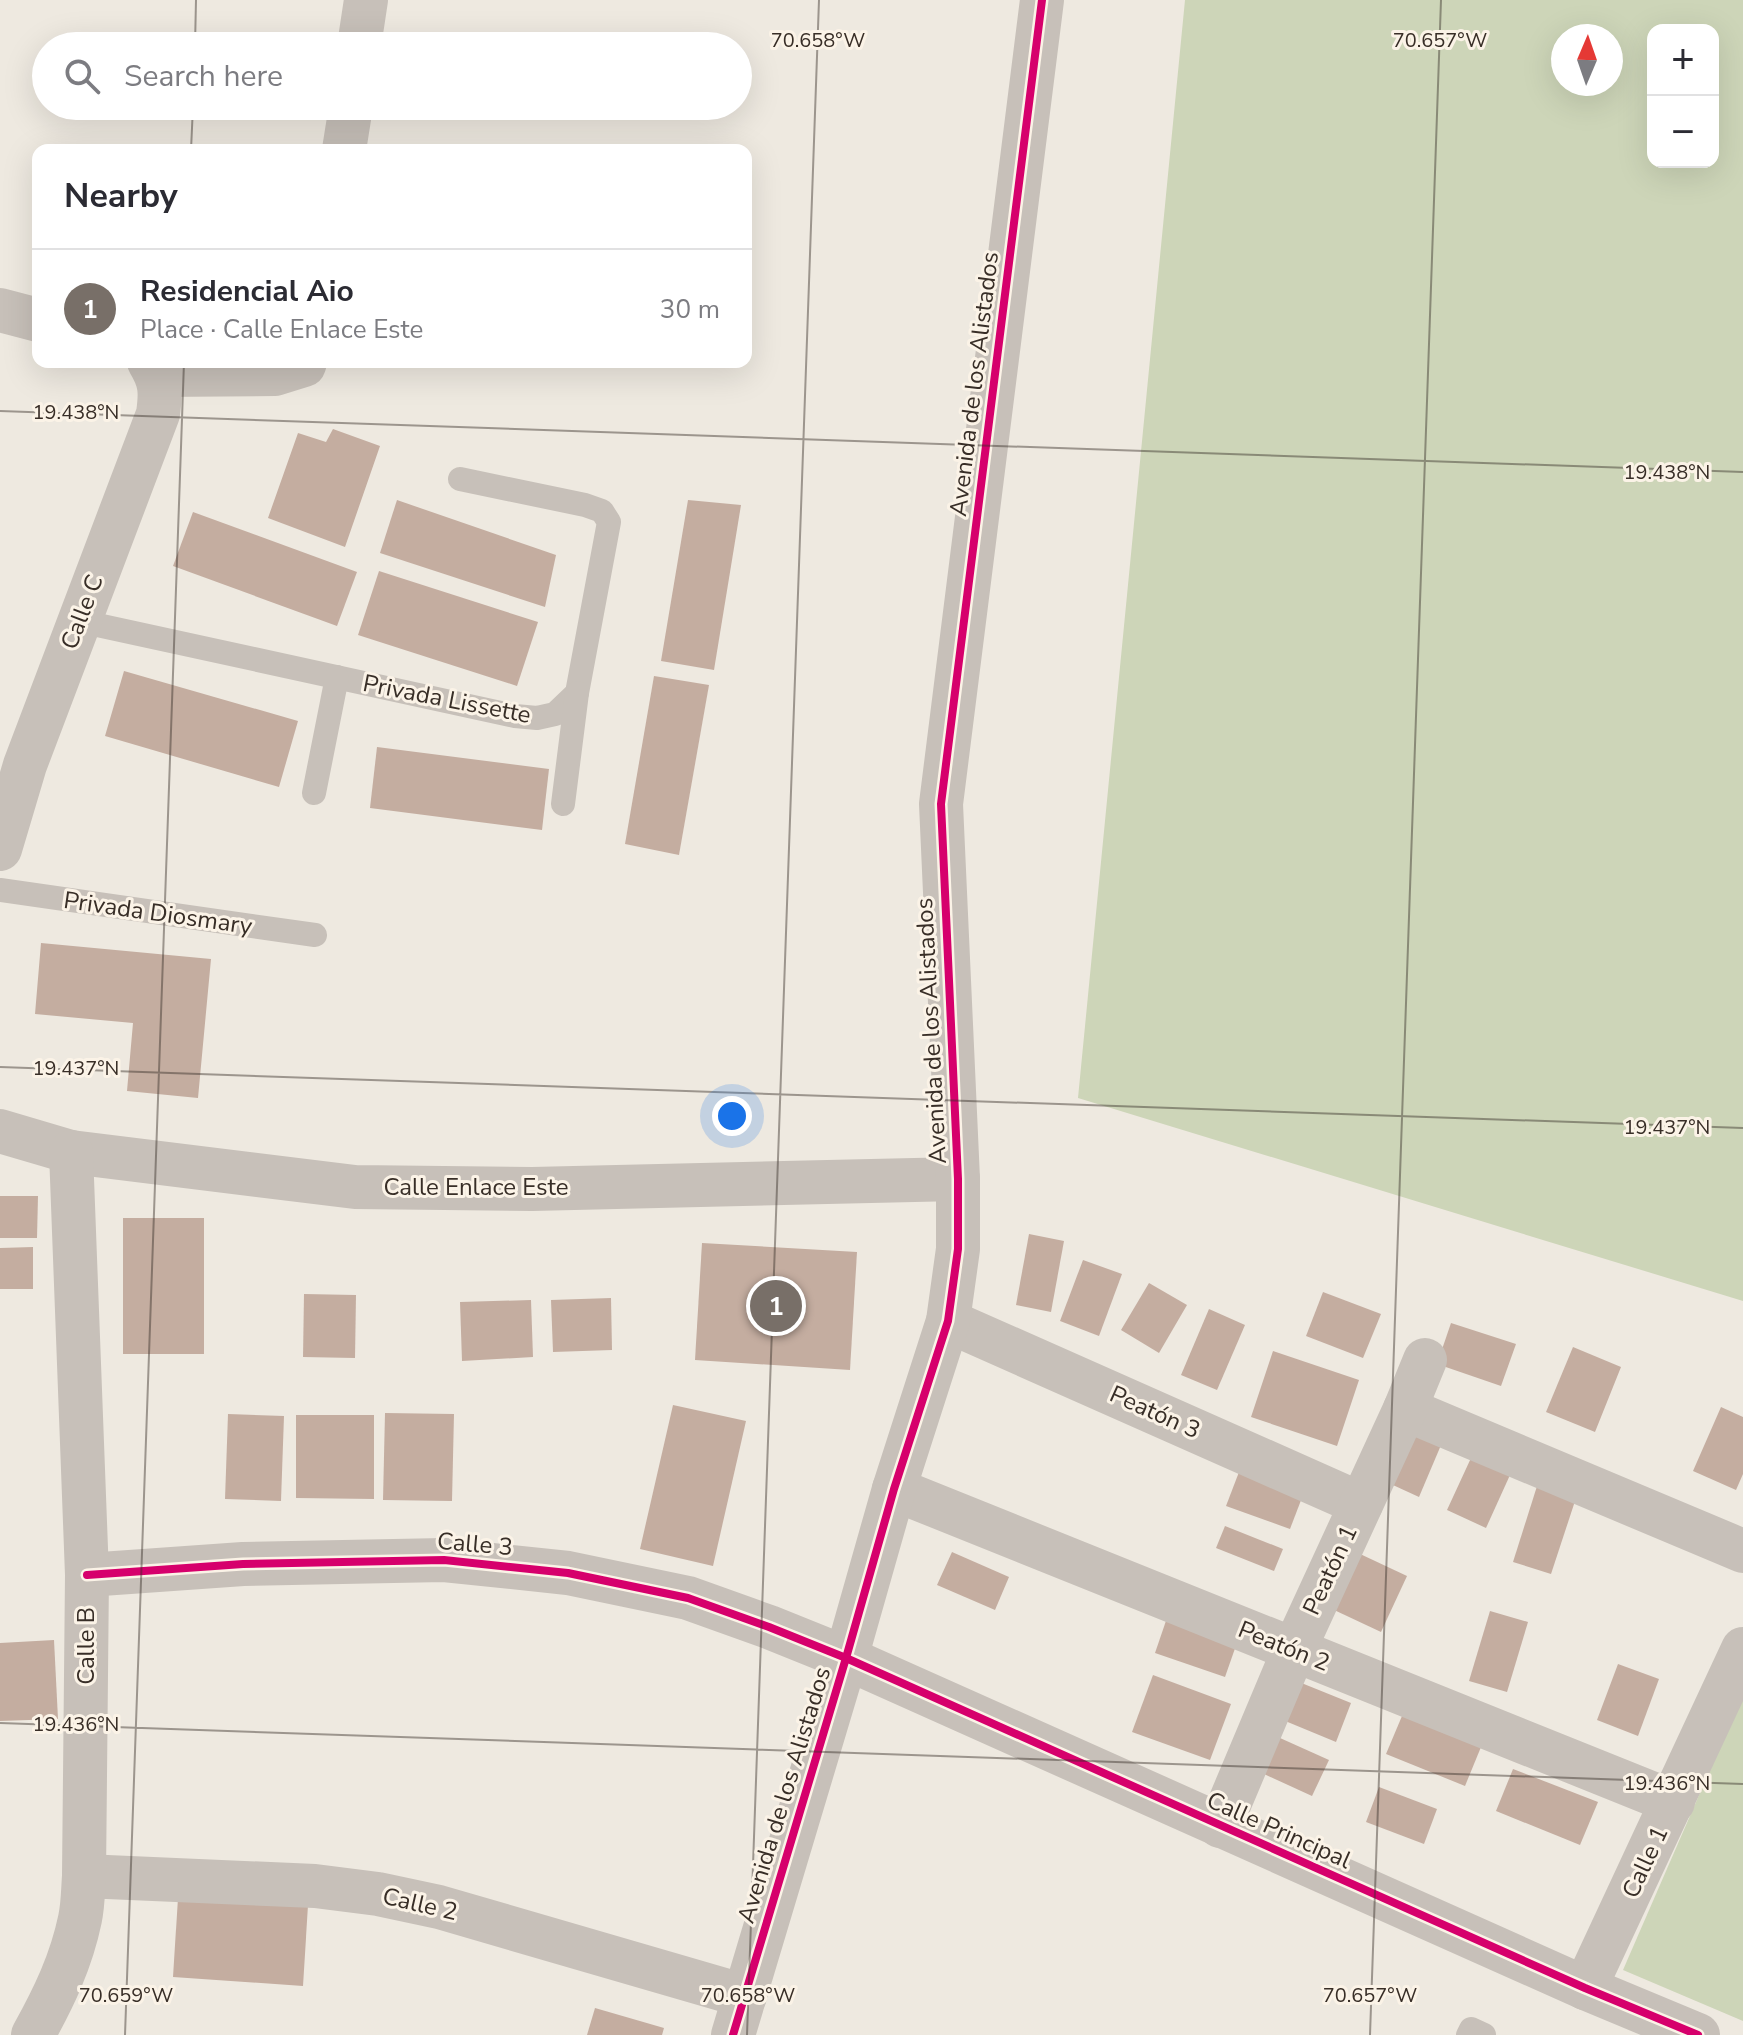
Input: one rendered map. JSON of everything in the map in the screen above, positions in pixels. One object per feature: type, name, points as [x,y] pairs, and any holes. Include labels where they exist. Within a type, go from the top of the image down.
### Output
[{"type":"street","points":[[361,32],[366,0]]},
{"type":"street","name":"Avenida de los Alistados","points":[[739,2016],[894,1489],[948,1321],[958,1249],[958,1179],[941,804],[1042,0]]},
{"type":"street","points":[[345,144],[349,120]]},
{"type":"street","points":[[0,310],[32,318]]},
{"type":"street","points":[[153,368],[275,374],[294,368]]},
{"type":"street","name":"Calle C","points":[[0,849],[25,765],[158,414],[161,393],[153,368]]},
{"type":"street","name":"Calle Enlace Este","points":[[0,1131],[71,1152],[355,1187],[532,1189],[958,1179]]},
{"type":"street","name":"Calle B","points":[[33,2035],[58,1989],[71,1954],[81,1917],[84,1876],[87,1575],[71,1152]]},
{"type":"street","name":"Peatón 3","points":[[948,1321],[1361,1504]]},
{"type":"street","name":"Peatón 1","points":[[1220,1826],[1294,1650],[1425,1360]]},
{"type":"street","points":[[1405,1409],[1743,1551]]},
{"type":"street","name":"Peatón 2","points":[[894,1489],[1673,1802]]},
{"type":"street","name":"Calle 3","points":[[87,1575],[243,1564],[413,1560],[506,1566],[568,1573],[688,1598],[846,1658]]},
{"type":"street","name":"Calle 1","points":[[1585,1988],[1743,1649]]},
{"type":"street","name":"Calle Principal","points":[[846,1658],[1585,1988],[1698,2035]]},
{"type":"street","name":"Calle 2","points":[[84,1876],[315,1886],[378,1894],[439,1907],[739,2016]]},
{"type":"lane","points":[[460,479],[585,505],[602,511],[609,522],[577,693],[563,804]]},
{"type":"lane","name":"Privada Lissette","points":[[79,621],[515,716],[537,718],[555,714],[577,693]]},
{"type":"lane","points":[[314,793],[337,677]]},
{"type":"lane","name":"Privada Diosmary","points":[[0,890],[315,935]]},
{"type":"lane","points":[[1468,2035],[1471,2029],[1484,2035]]},
{"type":"green space","points":[[1185,0],[1743,0],[1743,1301],[1078,1098]]},
{"type":"green space","points":[[1743,1694],[1743,2021],[1623,1970]]},
{"type":"building","points":[[333,429],[380,446],[345,547],[268,518],[298,433],[326,442]]},
{"type":"building","points":[[397,500],[556,555],[545,607],[380,553]]},
{"type":"building","points":[[688,500],[741,505],[714,670],[661,661]]},
{"type":"building","points":[[193,512],[357,572],[337,626],[173,566]]},
{"type":"building","points":[[379,571],[538,622],[517,686],[358,635]]},
{"type":"building","points":[[124,671],[298,721],[279,787],[105,736]]},
{"type":"building","points":[[654,676],[709,685],[679,855],[625,844]]},
{"type":"building","points":[[377,747],[549,769],[542,830],[370,808]]},
{"type":"building","points":[[41,943],[211,959],[198,1098],[127,1091],[133,1023],[35,1014]]},
{"type":"building","points":[[0,1196],[38,1196],[37,1238],[0,1238]]},
{"type":"building","points":[[123,1218],[204,1218],[204,1354],[123,1354]]},
{"type":"building","points":[[1029,1234],[1064,1241],[1051,1312],[1016,1305]]},
{"type":"building","points":[[702,1243],[857,1252],[850,1370],[695,1360]]},
{"type":"building","points":[[33,1247],[33,1289],[0,1289],[0,1248]]},
{"type":"building","points":[[1083,1260],[1122,1274],[1099,1336],[1060,1321]]},
{"type":"building","points":[[1149,1283],[1187,1305],[1159,1353],[1121,1330]]},
{"type":"building","points":[[1323,1292],[1381,1314],[1363,1358],[1306,1336]]},
{"type":"building","points":[[304,1294],[356,1295],[355,1358],[303,1357]]},
{"type":"building","points":[[611,1298],[612,1350],[553,1352],[551,1300]]},
{"type":"building","points":[[531,1300],[533,1357],[462,1361],[460,1302]]},
{"type":"building","points":[[1209,1309],[1245,1325],[1217,1390],[1181,1375]]},
{"type":"building","points":[[1451,1323],[1516,1344],[1501,1386],[1437,1364]]},
{"type":"building","points":[[1573,1347],[1621,1367],[1595,1432],[1546,1412]]},
{"type":"building","points":[[1273,1351],[1359,1380],[1337,1446],[1251,1417]]},
{"type":"building","points":[[673,1405],[746,1421],[713,1566],[640,1549]]},
{"type":"building","points":[[1721,1407],[1743,1417],[1743,1474],[1736,1490],[1693,1471]]},
{"type":"building","points":[[385,1413],[454,1414],[452,1501],[383,1500]]},
{"type":"building","points":[[228,1414],[284,1416],[281,1501],[225,1499]]},
{"type":"building","points":[[296,1415],[374,1415],[374,1499],[296,1498]]},
{"type":"building","points":[[1407,1422],[1444,1438],[1419,1497],[1382,1480]]},
{"type":"building","points":[[1471,1458],[1510,1475],[1486,1528],[1447,1510]]},
{"type":"building","points":[[1239,1472],[1303,1495],[1290,1529],[1226,1506]]},
{"type":"building","points":[[1538,1483],[1577,1495],[1551,1574],[1513,1562]]},
{"type":"building","points":[[1225,1526],[1283,1549],[1274,1571],[1216,1548]]},
{"type":"building","points":[[952,1552],[1009,1577],[995,1610],[937,1585]]},
{"type":"building","points":[[1358,1553],[1407,1576],[1381,1632],[1332,1609]]},
{"type":"building","points":[[1490,1611],[1528,1622],[1507,1692],[1469,1681]]},
{"type":"building","points":[[1169,1612],[1239,1637],[1225,1677],[1155,1653]]},
{"type":"building","points":[[54,1640],[58,1719],[0,1721],[0,1643]]},
{"type":"building","points":[[1618,1664],[1659,1679],[1638,1736],[1597,1720]]},
{"type":"building","points":[[1153,1675],[1231,1704],[1210,1760],[1132,1732]]},
{"type":"building","points":[[1294,1680],[1351,1703],[1336,1742],[1278,1718]]},
{"type":"building","points":[[1402,1716],[1481,1747],[1465,1786],[1386,1754]]},
{"type":"building","points":[[1280,1738],[1329,1760],[1312,1796],[1264,1774]]},
{"type":"building","points":[[1513,1769],[1598,1802],[1580,1845],[1496,1811]]},
{"type":"building","points":[[1379,1787],[1437,1809],[1424,1844],[1366,1822]]},
{"type":"building","points":[[179,1882],[309,1889],[303,1986],[173,1977]]},
{"type":"building","points":[[595,2008],[664,2028],[662,2035],[587,2035]]},
{"type":"cycle path","points":[[733,2035],[894,1489],[948,1321],[958,1249],[958,1179],[941,804],[1042,0]]},
{"type":"cycle path","points":[[87,1575],[243,1564],[444,1560],[568,1573],[688,1598],[846,1658],[1585,1988],[1698,2035]]},
{"type":"place","name":"Residencial Aio","points":[[776,1306]]}]
